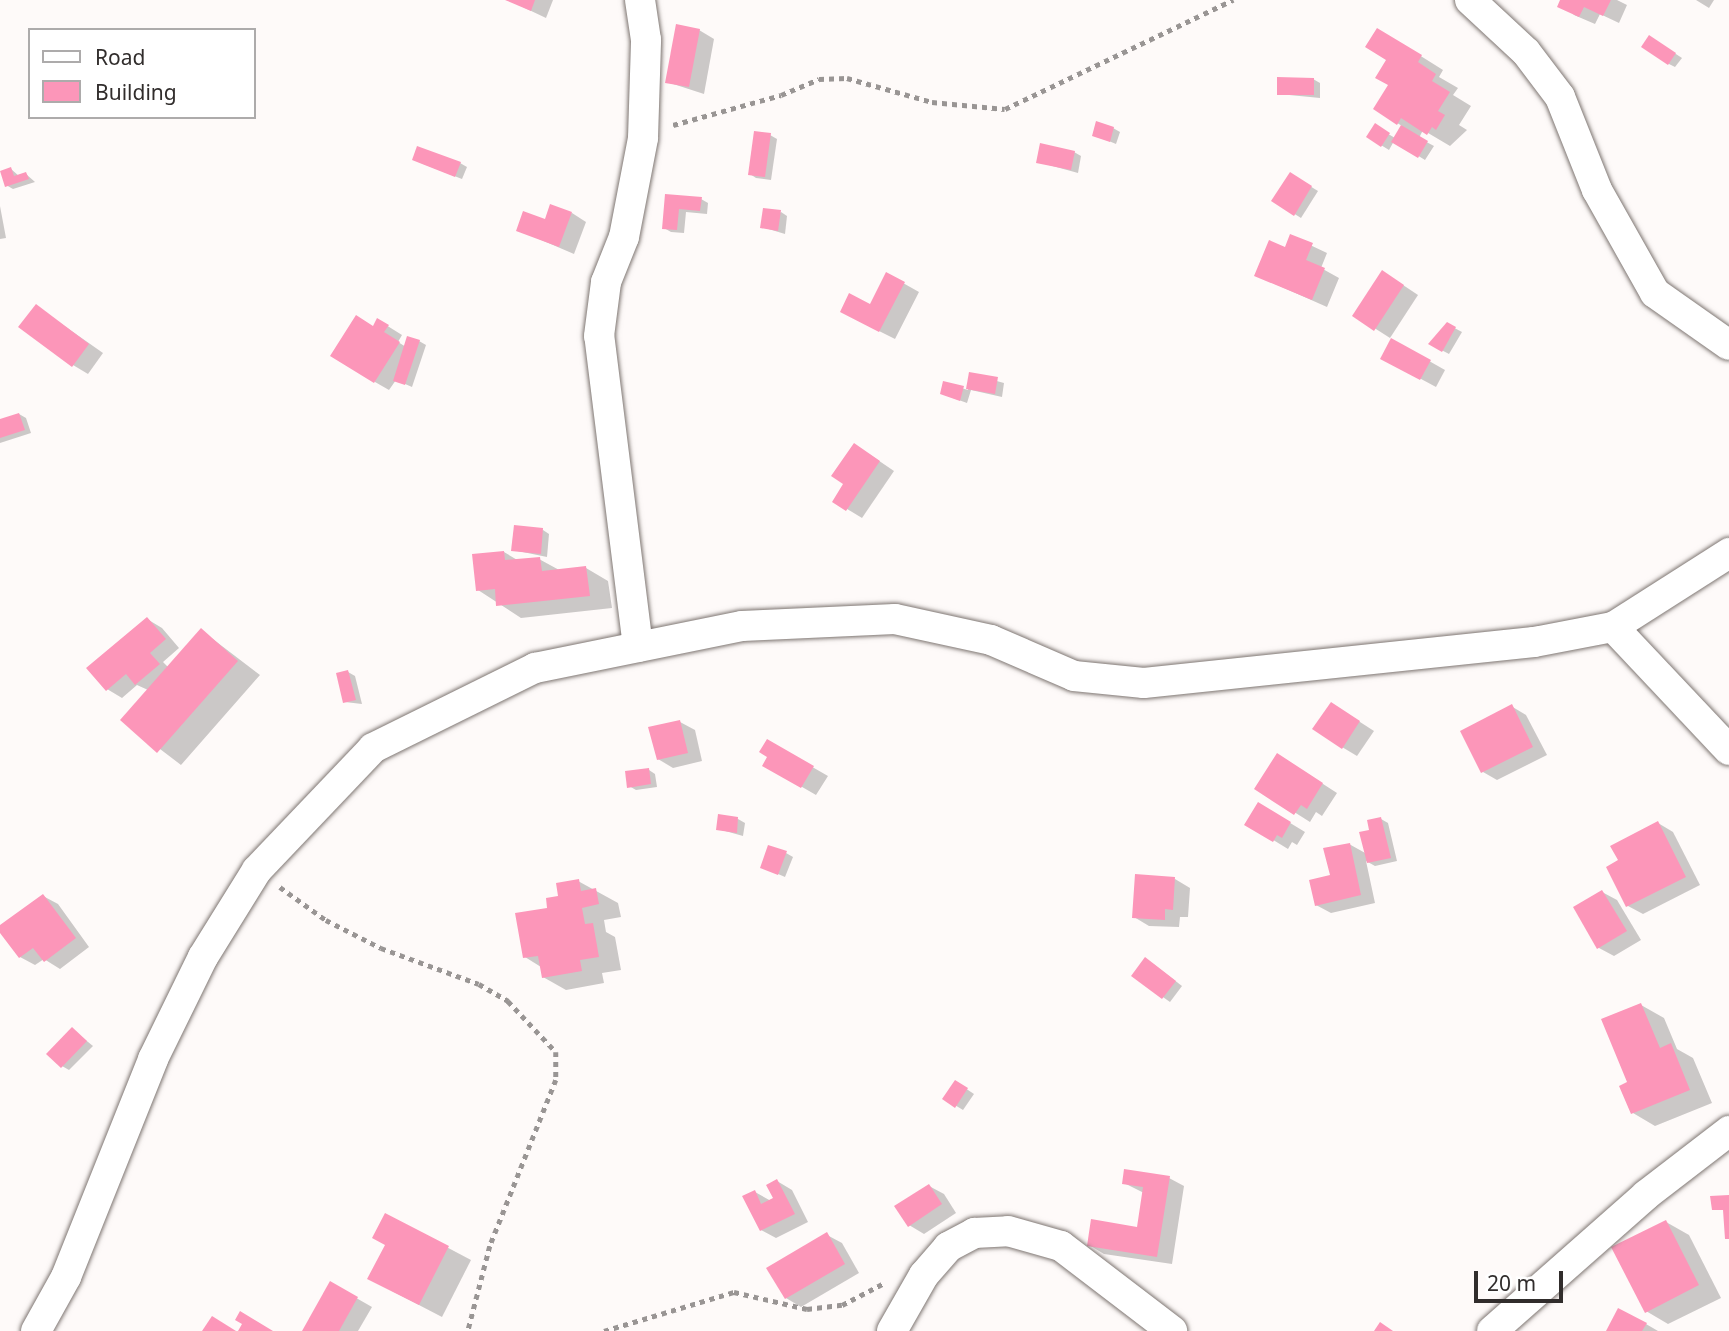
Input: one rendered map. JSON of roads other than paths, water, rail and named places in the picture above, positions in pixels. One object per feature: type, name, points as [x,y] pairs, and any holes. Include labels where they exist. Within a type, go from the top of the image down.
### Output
[{"type":"street","points":[[638,647],[599,336],[606,282],[624,237],[643,138],[646,40],[640,0]]},
{"type":"street","points":[[1469,0],[1526,52],[1560,97],[1597,190],[1655,293],[1729,345]]},
{"type":"street","points":[[36,1331],[66,1278],[153,1059],[203,957],[257,870],[373,748],[536,668],[742,626],[895,619],[991,640],[1074,676],[1144,682],[1534,642],[1613,627],[1729,553]]},
{"type":"street","points":[[1613,627],[1729,750]]},
{"type":"street","points":[[1492,1331],[1646,1195],[1729,1131]]},
{"type":"street","points":[[892,1331],[924,1275],[948,1247],[974,1233],[1008,1231],[1061,1246],[1172,1331]]}]
